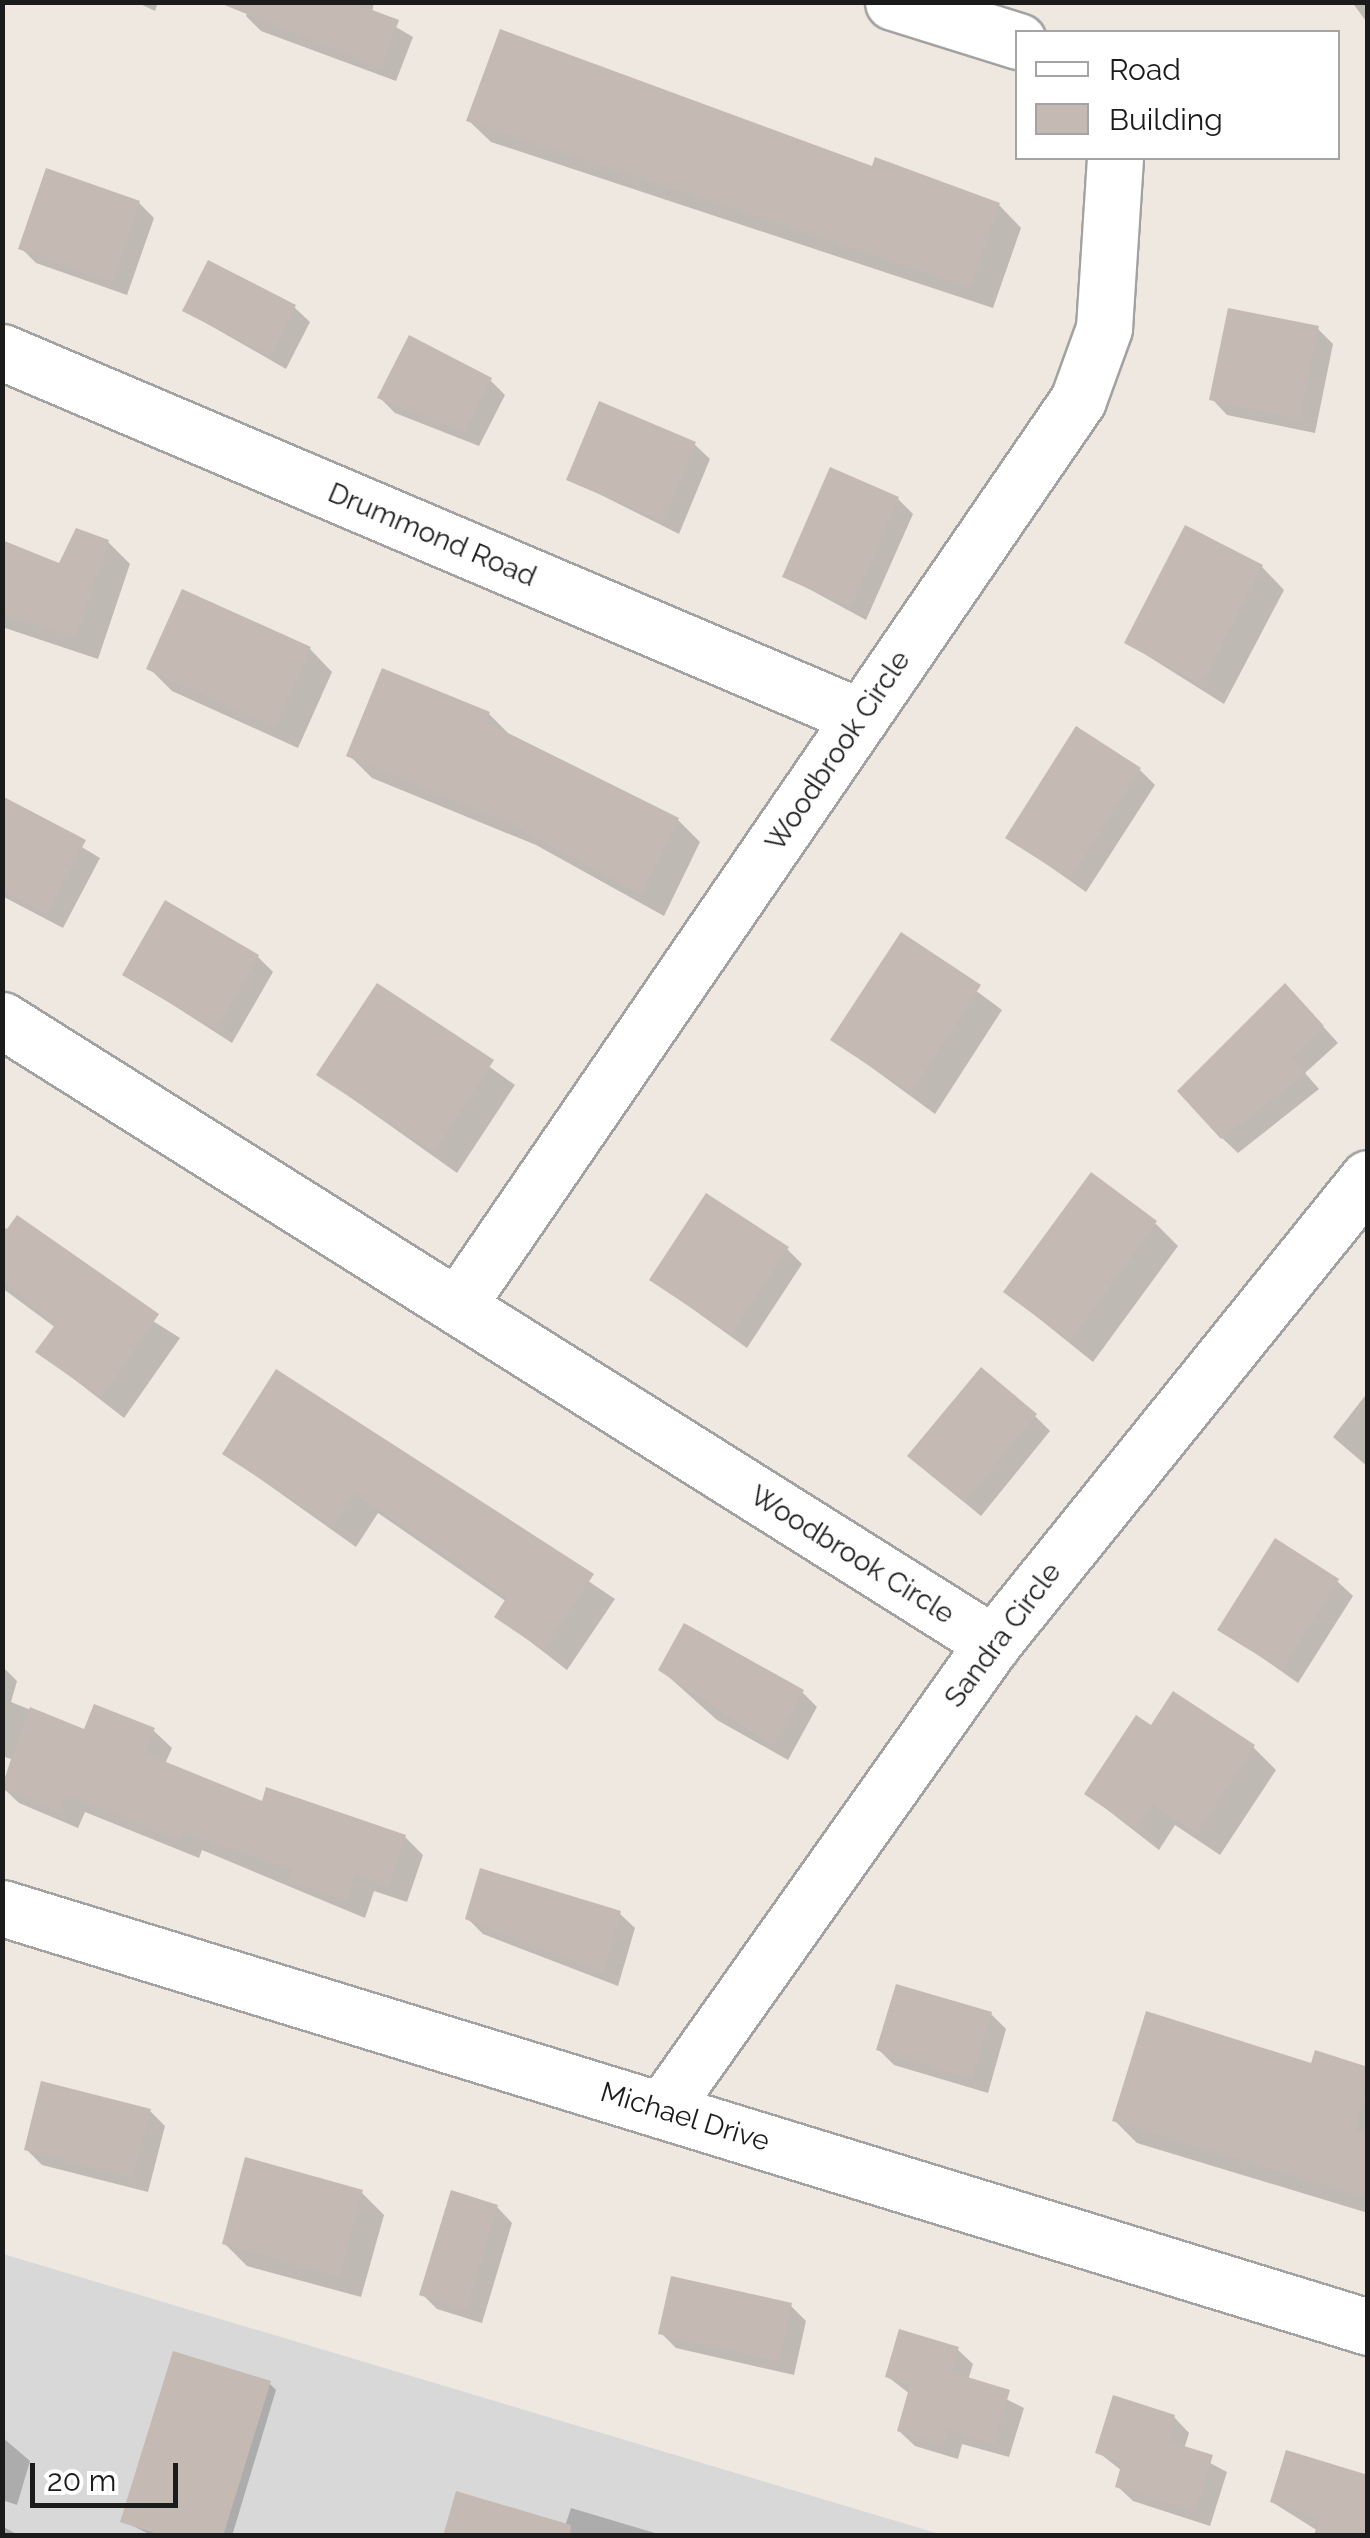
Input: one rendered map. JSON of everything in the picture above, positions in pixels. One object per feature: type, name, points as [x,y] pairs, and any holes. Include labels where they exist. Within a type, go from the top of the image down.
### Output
[{"type":"street","points":[[893,2],[1015,40]]},
{"type":"street","name":"Woodbrook Circle","points":[[458,1306],[1078,400],[1104,328],[1114,160]]},
{"type":"street","name":"Drummond Road","points":[[2,352],[861,717]]},
{"type":"street","name":"Woodbrook Circle","points":[[2,1020],[993,1643]]},
{"type":"street","name":"Sandra Circle","points":[[662,2110],[993,1643],[1368,1178]]},
{"type":"street","name":"Michael Drive","points":[[2,1908],[1368,2327]]},
{"type":"shaded area","points":[[3,2254],[943,2535],[3,2535]]},
{"type":"building","points":[[217,2],[351,2],[399,20],[381,68]]},
{"type":"building","points":[[500,29],[872,166],[875,157],[1000,203],[970,287],[466,121]]},
{"type":"building","points":[[46,168],[140,201],[112,281],[18,249]]},
{"type":"building","points":[[208,260],[296,305],[271,356],[182,311]]},
{"type":"building","points":[[1228,308],[1319,326],[1300,419],[1209,400]]},
{"type":"building","points":[[409,335],[492,378],[464,432],[377,398]]},
{"type":"building","points":[[599,401],[696,442],[663,521],[566,480]]},
{"type":"building","points":[[830,467],[899,497],[851,607],[782,577]]},
{"type":"building","points":[[1185,525],[1263,565],[1201,684],[1124,643]]},
{"type":"building","points":[[76,528],[109,540],[75,638],[2,614],[2,540],[59,563]]},
{"type":"building","points":[[182,589],[311,647],[275,727],[146,669]]},
{"type":"building","points":[[382,668],[490,712],[486,722],[679,818],[641,895],[511,824],[346,756]]},
{"type":"building","points":[[1076,726],[1141,768],[1070,879],[1005,838]]},
{"type":"building","points":[[2,796],[86,840],[47,914],[2,891]]},
{"type":"building","points":[[165,900],[259,955],[216,1030],[122,975]]},
{"type":"building","points":[[901,932],[981,985],[911,1093],[830,1040]]},
{"type":"building","points":[[377,983],[494,1060],[434,1152],[316,1075]]},
{"type":"building","points":[[1285,983],[1324,1026],[1292,1057],[1306,1073],[1221,1139],[1177,1091]]},
{"type":"building","points":[[1091,1172],[1157,1221],[1070,1341],[1003,1292]]},
{"type":"building","points":[[706,1193],[789,1247],[731,1334],[649,1280]]},
{"type":"building","points":[[17,1215],[159,1314],[101,1398],[35,1352],[55,1325],[2,1280],[2,1236]]},
{"type":"building","points":[[981,1367],[1037,1414],[964,1502],[907,1456]]},
{"type":"building","points":[[276,1369],[594,1574],[543,1650],[494,1617],[507,1597],[354,1493],[333,1526],[222,1454]]},
{"type":"building","points":[[1275,1538],[1339,1579],[1282,1670],[1217,1630]]},
{"type":"building","points":[[684,1623],[804,1690],[773,1746],[658,1670]]},
{"type":"building","points":[[1173,1691],[1255,1745],[1196,1834],[1152,1804],[1136,1829],[1084,1794],[1136,1715],[1151,1725]]},
{"type":"building","points":[[94,1704],[155,1728],[144,1753],[262,1801],[266,1787],[406,1835],[389,1886],[355,1874],[346,1901],[287,1881],[291,1869],[183,1833],[180,1841],[66,1795],[60,1811],[2,1788],[30,1707],[84,1729]]},
{"type":"building","points":[[480,1868],[621,1911],[603,1973],[465,1919]]},
{"type":"building","points":[[896,1984],[992,2012],[972,2079],[876,2050]]},
{"type":"building","points":[[1146,2011],[1311,2063],[1315,2050],[1368,2067],[1356,2130],[1368,2134],[1368,2198],[1112,2121]]},
{"type":"building","points":[[41,2081],[151,2109],[133,2178],[24,2150]]},
{"type":"building","points":[[245,2157],[363,2190],[339,2276],[222,2244]]},
{"type":"building","points":[[451,2190],[498,2205],[466,2310],[419,2295]]},
{"type":"building","points":[[671,2276],[792,2303],[779,2361],[658,2334]]},
{"type":"building","points":[[899,2329],[959,2347],[951,2372],[1010,2390],[994,2444],[947,2430],[943,2445],[897,2431],[910,2385],[885,2377]]},
{"type":"building","points":[[173,2351],[271,2381],[223,2536],[164,2536],[120,2522]]},
{"type":"building","points":[[1113,2395],[1175,2415],[1168,2441],[1213,2455],[1195,2512],[1115,2487],[1122,2462],[1095,2453]]},
{"type":"building","points":[[1286,2450],[1368,2475],[1368,2536],[1314,2536],[1319,2518],[1270,2502]]},
{"type":"building","points":[[456,2491],[571,2525],[570,2536],[443,2536]]}]
